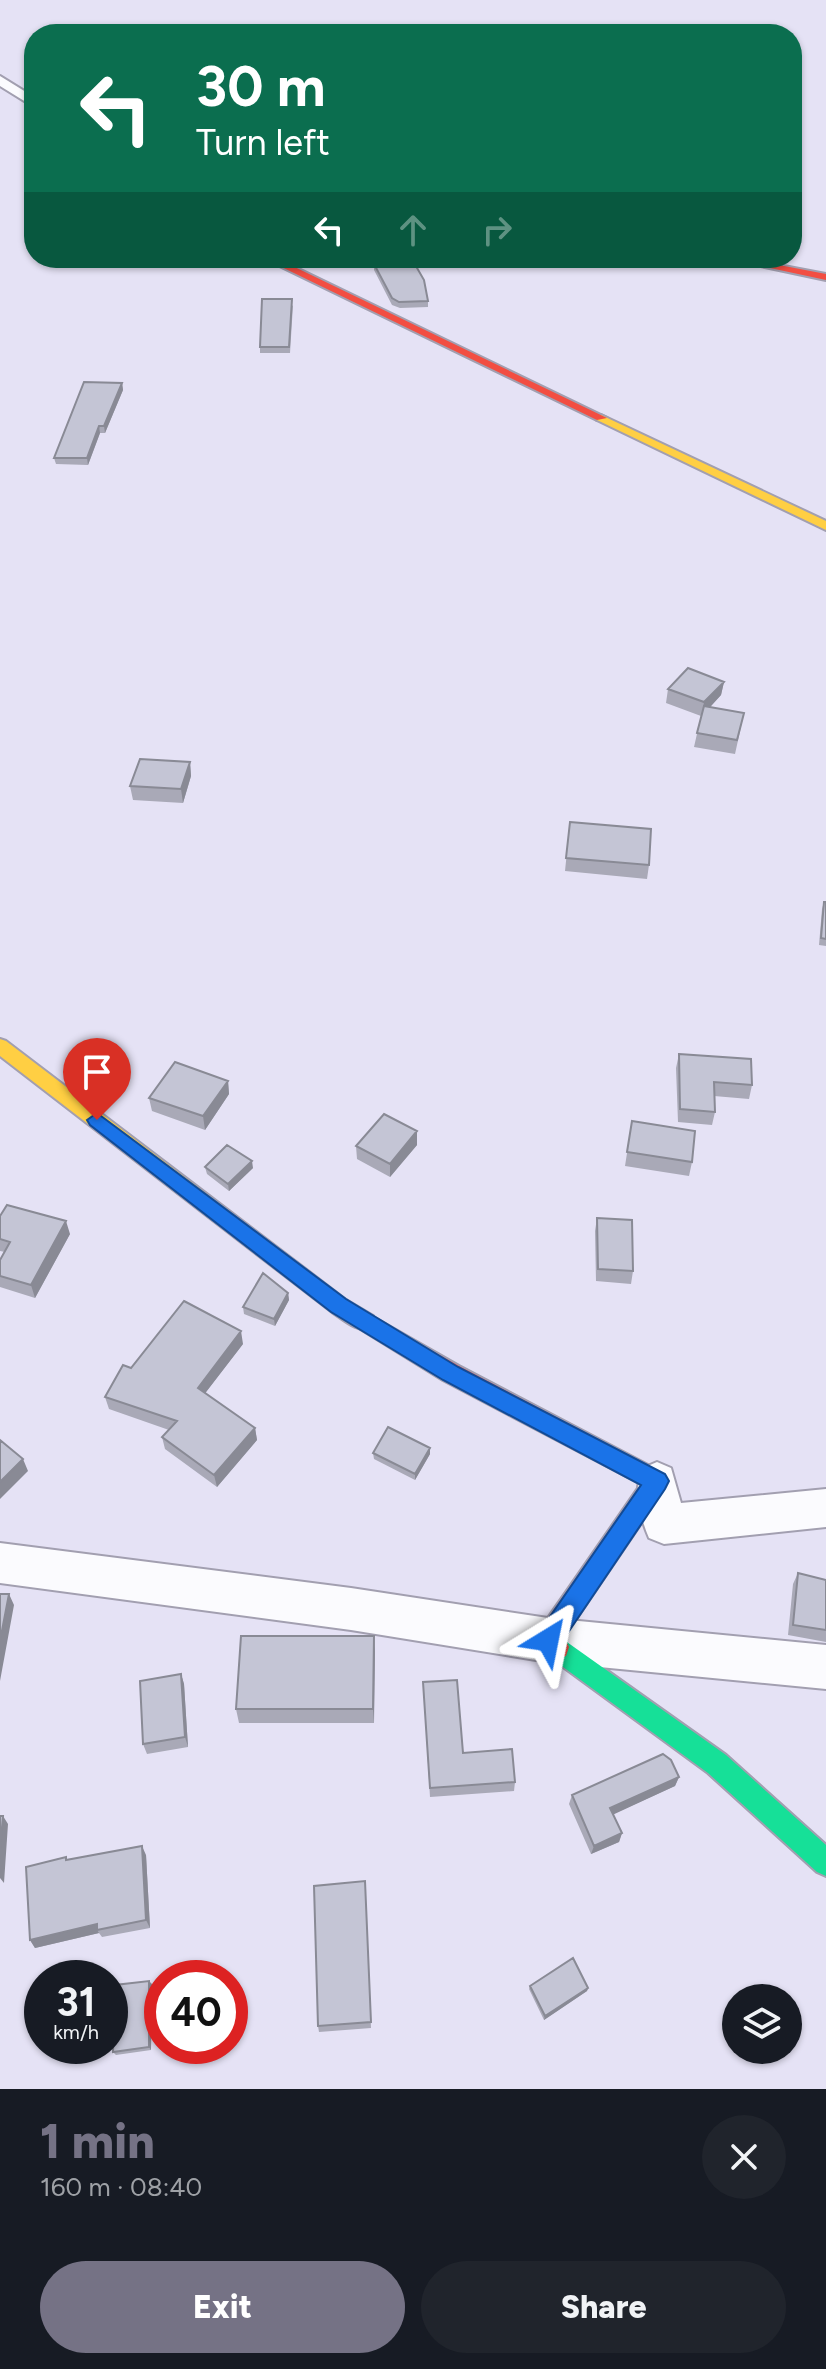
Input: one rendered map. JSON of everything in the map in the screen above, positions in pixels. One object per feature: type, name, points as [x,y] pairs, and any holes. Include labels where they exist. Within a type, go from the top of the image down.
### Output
[{"type":"street","points":[[0,80],[24,96]]},
{"type":"street","points":[[289,268],[826,526]]},
{"type":"street","points":[[780,268],[826,277]]},
{"type":"street","points":[[0,1046],[339,1306],[451,1373],[657,1481]]},
{"type":"street","points":[[657,1481],[664,1524],[826,1508]]},
{"type":"street","points":[[548,1640],[657,1481]]},
{"type":"street","points":[[0,1563],[336,1607],[548,1640],[826,1667]]},
{"type":"street","points":[[548,1640],[717,1764],[826,1863]]},
{"type":"building","points":[[376,268],[417,268],[424,280],[428,301],[399,302],[392,298]]},
{"type":"building","points":[[262,299],[292,299],[289,347],[260,347]]},
{"type":"building","points":[[84,382],[122,383],[104,426],[99,426],[87,458],[54,458]]},
{"type":"building","points":[[688,668],[724,682],[704,702],[668,689]]},
{"type":"building","points":[[704,706],[744,713],[737,740],[697,733]]},
{"type":"building","points":[[140,759],[190,762],[181,789],[130,786]]},
{"type":"building","points":[[570,822],[651,829],[649,865],[566,858]]},
{"type":"building","points":[[826,902],[826,939],[821,938]]},
{"type":"building","points":[[679,1054],[751,1059],[752,1085],[714,1082],[715,1112],[680,1109]]},
{"type":"building","points":[[175,1062],[228,1081],[203,1116],[149,1098]]},
{"type":"building","points":[[384,1114],[417,1131],[390,1164],[356,1146]]},
{"type":"building","points":[[632,1121],[695,1131],[692,1162],[627,1152]]},
{"type":"building","points":[[227,1145],[252,1161],[228,1184],[205,1167]]},
{"type":"building","points":[[7,1205],[66,1221],[31,1285],[0,1276],[0,1260],[10,1242],[0,1239],[0,1216]]},
{"type":"building","points":[[597,1218],[632,1220],[633,1271],[598,1269]]},
{"type":"building","points":[[263,1273],[288,1293],[274,1319],[243,1307]]},
{"type":"building","points":[[184,1301],[241,1331],[198,1388],[255,1428],[214,1475],[162,1437],[177,1421],[105,1397],[123,1365],[131,1368]]},
{"type":"building","points":[[388,1427],[430,1448],[415,1474],[373,1453]]},
{"type":"building","points":[[0,1440],[23,1459],[0,1482]]},
{"type":"building","points":[[798,1573],[826,1580],[826,1630],[793,1625]]},
{"type":"building","points":[[0,1594],[9,1594],[0,1641]]},
{"type":"building","points":[[241,1636],[374,1636],[373,1709],[236,1709]]},
{"type":"building","points":[[181,1674],[185,1737],[143,1744],[140,1681]]},
{"type":"building","points":[[457,1680],[463,1753],[512,1749],[515,1782],[430,1788],[423,1682]]},
{"type":"building","points":[[663,1754],[671,1760],[679,1777],[610,1808],[622,1833],[594,1846],[572,1795]]},
{"type":"building","points":[[0,1816],[3,1816],[0,1850]]},
{"type":"building","points":[[142,1846],[146,1920],[97,1930],[97,1924],[30,1940],[26,1867],[66,1857],[66,1860]]},
{"type":"building","points":[[365,1881],[371,2022],[318,2026],[314,1886]]},
{"type":"building","points":[[573,1958],[588,1988],[545,2016],[530,1986]]},
{"type":"building","points":[[144,1982],[144,2048],[128,2050],[128,1983]]},
{"type":"traffic: fast","points":[[557,1647],[717,1764],[826,1863]]},
{"type":"traffic: slow","points":[[601,418],[826,526]]},
{"type":"traffic: slow","points":[[0,1046],[339,1306],[366,1322]]},
{"type":"traffic: jam","points":[[289,268],[601,418]]},
{"type":"traffic: jam","points":[[780,268],[826,277]]},
{"type":"traffic: jam","points":[[366,1322],[451,1373],[657,1481],[548,1640],[557,1647]]},
{"type":"route","points":[[97,1120],[339,1306],[451,1373],[657,1481],[548,1640]]}]
